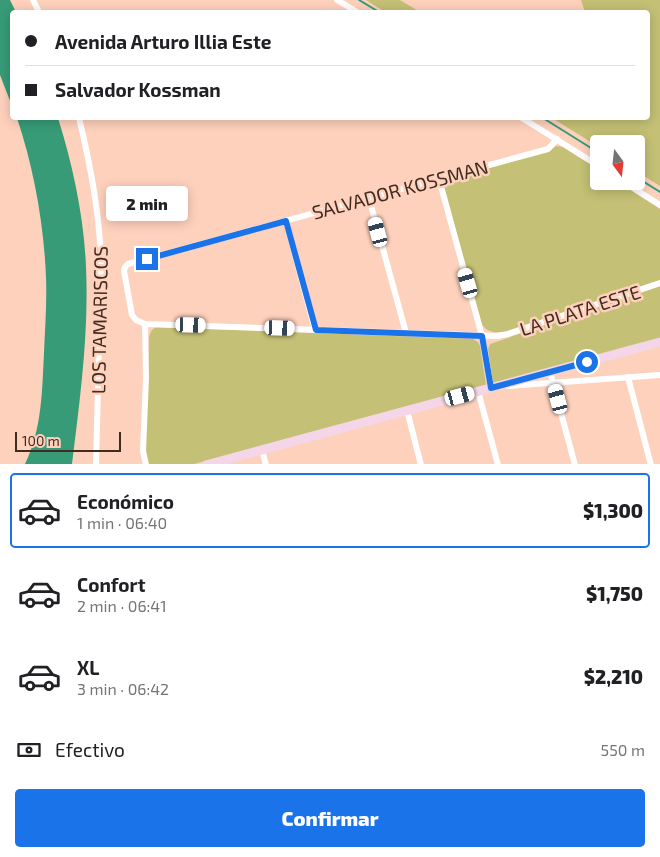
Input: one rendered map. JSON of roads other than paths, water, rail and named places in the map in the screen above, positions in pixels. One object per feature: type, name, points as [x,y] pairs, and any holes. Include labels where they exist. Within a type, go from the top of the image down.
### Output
[{"type":"street","points":[[337,0],[354,10]]},
{"type":"street","name":"LOS TAMARISCOS","points":[[79,120],[96,198],[100,244],[96,464]]},
{"type":"street","points":[[525,120],[590,160]]},
{"type":"street","name":"SALVADOR KOSSMAN","points":[[125,267],[130,264],[548,149],[557,140]]},
{"type":"street","points":[[439,179],[482,336],[491,388]]},
{"type":"street","points":[[636,190],[660,205]]},
{"type":"street","points":[[369,198],[406,333]]},
{"type":"street","points":[[286,221],[316,330]]},
{"type":"street","name":"LOS TAMARISCOS","points":[[125,267],[124,273],[131,312],[136,320],[145,324]]},
{"type":"street","name":"LA PLATA ESTE","points":[[145,324],[500,336],[660,283]]},
{"type":"street","points":[[145,324],[146,378],[143,451],[146,464]]},
{"type":"street","points":[[206,464],[660,342]]},
{"type":"street","points":[[550,372],[575,464]]},
{"type":"street","points":[[491,388],[660,375]]},
{"type":"street","points":[[628,378],[651,464]]},
{"type":"street","points":[[478,391],[498,464]]},
{"type":"street","points":[[407,410],[421,464]]},
{"type":"street","points":[[262,450],[266,464]]},
{"type":"waterway","points":[[359,0],[376,10]]},
{"type":"waterway","points":[[546,120],[590,147]]},
{"type":"waterway","points":[[645,183],[660,192]]}]
